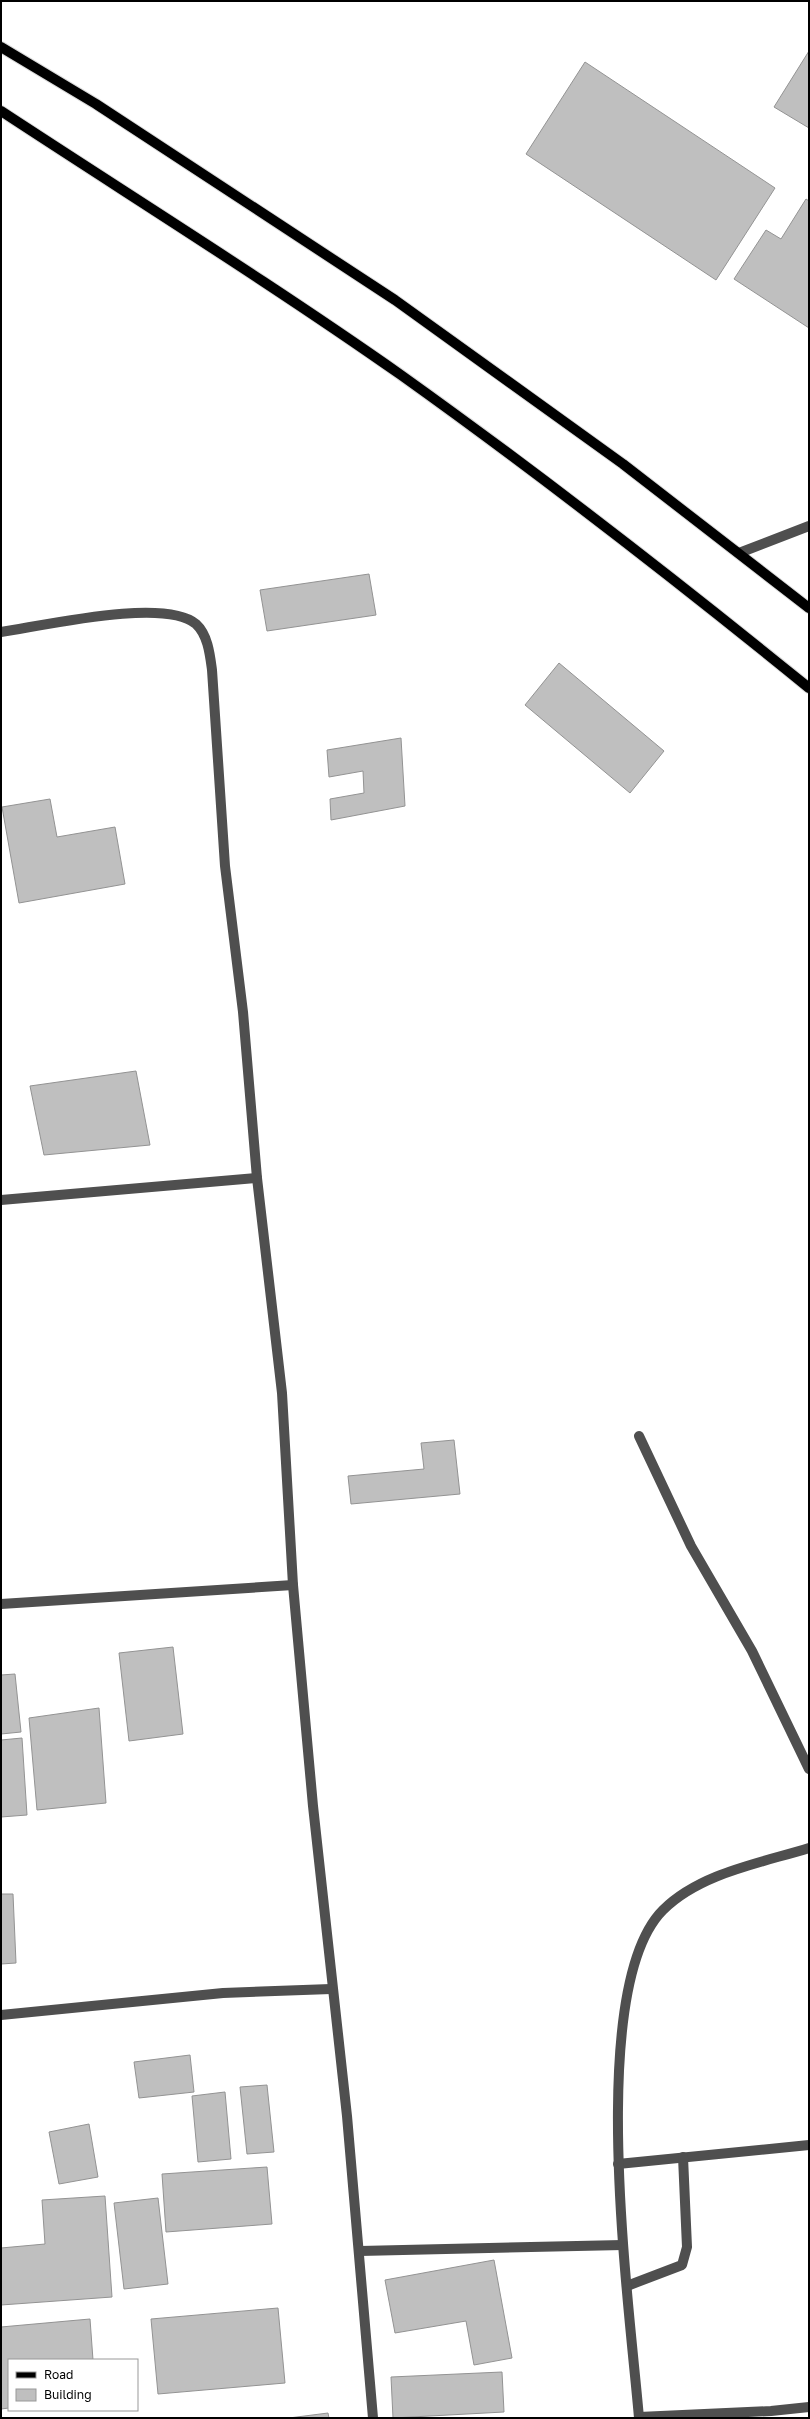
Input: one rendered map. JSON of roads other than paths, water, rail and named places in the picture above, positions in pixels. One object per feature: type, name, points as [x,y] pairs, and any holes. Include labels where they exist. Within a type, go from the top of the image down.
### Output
[{"type":"main road","points":[[1,47],[96,104],[395,300],[623,464],[809,608]]},
{"type":"main road","points":[[1,111],[245,268],[402,376],[678,582],[809,688]]},
{"type":"street","points":[[738,553],[809,526]]},
{"type":"street","points":[[1,632],[134,612],[165,612],[186,618],[197,625],[209,648],[212,670],[225,866],[243,1012],[256,1178],[282,1393],[293,1585],[312,1806],[360,2251],[373,2418]]},
{"type":"street","points":[[1,1200],[256,1178]]},
{"type":"street","points":[[640,1436],[691,1546],[752,1651],[809,1769]]},
{"type":"street","points":[[1,1604],[293,1585]]},
{"type":"street","points":[[809,1848],[717,1877],[686,1892],[663,1910],[644,1935],[630,1976],[623,2028],[617,2136],[623,2245],[628,2286],[639,2418],[704,2416],[809,2407]]},
{"type":"street","points":[[1,2015],[223,1993],[331,1988]]},
{"type":"street","points":[[618,2164],[809,2145]]},
{"type":"street","points":[[628,2286],[682,2266],[687,2247],[683,2157]]},
{"type":"street","points":[[360,2251],[623,2245]]}]
